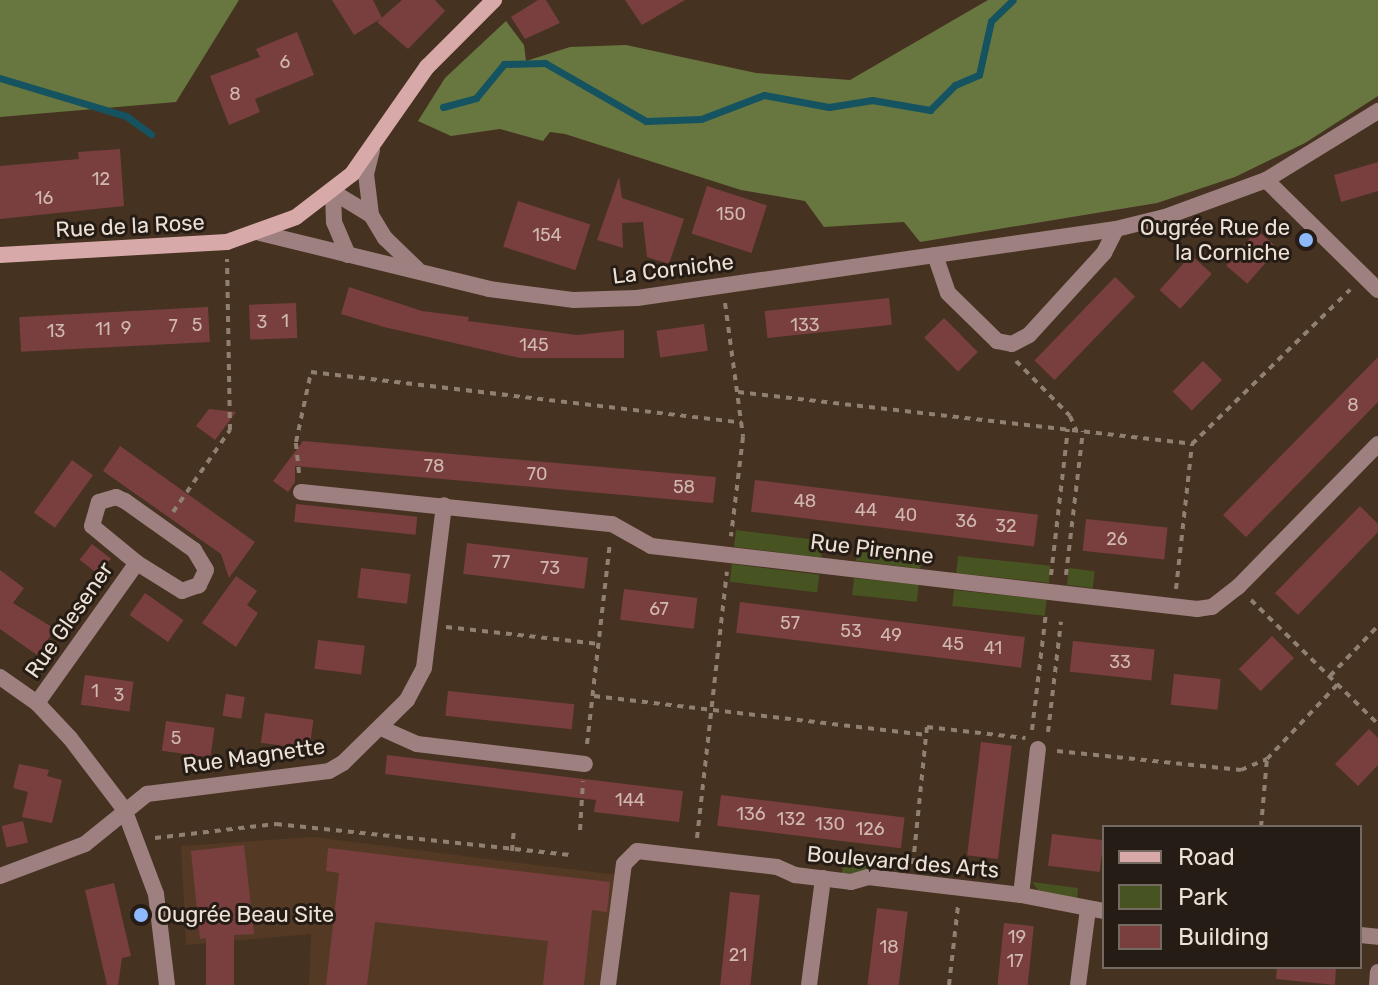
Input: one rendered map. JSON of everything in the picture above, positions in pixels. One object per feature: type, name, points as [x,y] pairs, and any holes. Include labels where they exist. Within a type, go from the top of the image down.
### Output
[{"type":"main road","name":"Rue de la Rose","points":[[0,255],[227,242],[260,233],[333,192],[372,150],[427,67],[494,0]]},
{"type":"street","name":"La Corniche","points":[[348,255],[514,293],[611,300],[935,255],[1116,229],[1165,217],[1266,180],[1378,111]]},
{"type":"street","points":[[372,150],[366,174],[371,215],[385,238],[418,270]]},
{"type":"street","points":[[1266,180],[1378,290]]},
{"type":"street","points":[[333,192],[371,215]]},
{"type":"street","points":[[333,192],[334,222],[348,255]]},
{"type":"street","points":[[935,255],[948,293],[997,341],[1011,344],[1040,324],[1104,253],[1116,229]]},
{"type":"street","name":"Rue de la Rose","points":[[260,233],[348,255]]},
{"type":"street","name":"Rue Pirenne","points":[[301,492],[612,524],[651,546],[1174,608],[1212,607],[1238,587],[1378,444]]},
{"type":"street","name":"Rue Glesener","points":[[116,497],[201,557],[206,570],[199,585],[182,591],[137,563],[92,526],[93,510],[116,497]]},
{"type":"street","name":"Rue Magnette","points":[[0,876],[85,844],[124,809],[157,791],[329,771],[381,728],[417,686],[430,626],[444,505]]},
{"type":"street","name":"Rue Glesener","points":[[37,703],[137,563]]},
{"type":"street","points":[[0,677],[37,703],[124,809],[138,841],[162,921],[167,985]]},
{"type":"street","points":[[381,728],[417,744],[585,764]]},
{"type":"street","name":"Boulevard des Arts","points":[[1021,895],[1038,746]]},
{"type":"street","name":"Boulevard des Arts","points":[[608,985],[627,859],[637,851],[695,856],[823,878],[911,882],[1021,895],[1096,910]]},
{"type":"street","points":[[809,985],[823,878]]},
{"type":"street","points":[[1078,985],[1096,910]]},
{"type":"street","points":[[1377,985],[1378,972]]},
{"type":"path","points":[[162,527],[230,430],[227,242]]},
{"type":"path","points":[[1174,608],[1192,444],[1364,277]]},
{"type":"path","points":[[695,856],[742,423],[726,307]]},
{"type":"path","points":[[1011,344],[1015,360],[1070,416],[1076,430]]},
{"type":"path","points":[[301,492],[296,442],[311,372],[742,423]]},
{"type":"path","points":[[738,392],[1192,444]]},
{"type":"path","points":[[1063,594],[1083,431]]},
{"type":"path","points":[[580,830],[612,524]]},
{"type":"path","points":[[1238,587],[1378,724]]},
{"type":"path","points":[[1038,746],[1061,622]]},
{"type":"path","points":[[430,626],[599,644]]},
{"type":"path","points":[[1330,676],[1378,626]]},
{"type":"path","points":[[911,882],[927,727],[1038,746],[1241,770],[1267,759],[1338,684]]},
{"type":"path","points":[[594,696],[927,735]]},
{"type":"path","points":[[1261,825],[1267,759]]},
{"type":"path","points":[[138,841],[276,824],[570,855]]},
{"type":"path","points":[[512,851],[514,828]]},
{"type":"path","points":[[949,985],[960,888]]},
{"type":"shaded area","points":[[313,837],[617,875],[602,985],[309,985],[311,934],[186,945],[181,846]]},
{"type":"green space","points":[[0,0],[239,0],[176,102],[0,117]]},
{"type":"green space","points":[[988,0],[1378,0],[1378,96],[1305,143],[1235,177],[1157,203],[920,242],[904,222],[824,227],[805,201],[741,190],[565,134],[550,132],[543,141],[500,129],[451,136],[418,121],[445,78],[506,21],[524,45],[526,61],[570,47],[626,45],[756,73],[850,80]]},
{"type":"green space","points":[[736,530],[823,541],[821,558],[734,547]]},
{"type":"green space","points":[[858,544],[923,552],[920,569],[856,561]]},
{"type":"green space","points":[[958,556],[1050,566],[1049,583],[956,573]]},
{"type":"green space","points":[[732,564],[819,575],[817,593],[730,582]]},
{"type":"green space","points":[[1069,568],[1095,571],[1093,588],[1067,585]]},
{"type":"green space","points":[[854,578],[919,585],[917,602],[852,595]]},
{"type":"green space","points":[[954,590],[1046,600],[1045,616],[952,606]]},
{"type":"green space","points":[[843,860],[873,863],[872,871],[842,874]]},
{"type":"green space","points":[[1032,882],[1078,888],[1077,902],[1038,890]]},
{"type":"building","points":[[332,0],[373,0],[382,18],[354,35]]},
{"type":"building","points":[[402,0],[435,0],[445,11],[408,49],[377,22]]},
{"type":"building","points":[[538,0],[546,0],[560,23],[525,39],[511,17]]},
{"type":"building","points":[[625,0],[685,0],[642,25]]},
{"type":"building","points":[[297,32],[314,75],[255,99],[260,112],[229,125],[210,76],[260,57],[256,49]]},
{"type":"building","points":[[120,149],[124,206],[0,219],[0,166],[79,159],[78,152]]},
{"type":"building","points":[[1378,162],[1378,191],[1341,202],[1334,175]]},
{"type":"building","points":[[619,177],[622,198],[684,219],[669,264],[647,257],[643,222],[622,223],[623,248],[597,240]]},
{"type":"building","points":[[707,186],[767,205],[751,253],[692,234]]},
{"type":"building","points":[[518,201],[590,224],[575,270],[503,247]]},
{"type":"building","points":[[1257,230],[1278,248],[1247,284],[1226,265]]},
{"type":"building","points":[[1191,255],[1212,274],[1180,309],[1160,290]]},
{"type":"building","points":[[1115,277],[1135,296],[1055,380],[1034,360]]},
{"type":"building","points":[[349,287],[422,311],[469,317],[468,321],[577,335],[624,330],[624,358],[520,358],[384,327],[341,314]]},
{"type":"building","points":[[889,298],[892,325],[768,338],[765,311]]},
{"type":"building","points":[[296,303],[297,338],[250,340],[249,305]]},
{"type":"building","points":[[208,307],[210,342],[21,352],[19,317]]},
{"type":"building","points":[[944,318],[978,352],[958,372],[924,338]]},
{"type":"building","points":[[704,324],[708,351],[660,357],[656,331]]},
{"type":"building","points":[[1378,357],[1378,402],[1246,537],[1223,515]]},
{"type":"building","points":[[1203,361],[1222,380],[1192,410],[1173,391]]},
{"type":"building","points":[[209,409],[236,412],[215,440],[196,426]]},
{"type":"building","points":[[303,441],[716,477],[713,503],[295,466],[295,482],[288,492],[273,481]]},
{"type":"building","points":[[120,446],[255,542],[229,578],[221,554],[103,471]]},
{"type":"building","points":[[72,460],[93,475],[55,528],[34,513]]},
{"type":"building","points":[[755,480],[1038,515],[1034,546],[751,512]]},
{"type":"building","points":[[296,504],[417,517],[415,535],[294,522]]},
{"type":"building","points":[[1360,506],[1378,524],[1378,532],[1298,615],[1275,593]]},
{"type":"building","points":[[1086,519],[1168,528],[1164,559],[1083,551]]},
{"type":"building","points":[[467,543],[588,558],[584,589],[463,574]]},
{"type":"building","points":[[92,544],[111,559],[99,575],[80,560]]},
{"type":"building","points":[[361,568],[411,574],[407,604],[357,598]]},
{"type":"building","points":[[0,570],[24,588],[13,603],[55,629],[37,655],[0,629]]},
{"type":"building","points":[[236,576],[257,591],[247,605],[258,613],[236,647],[202,623]]},
{"type":"building","points":[[624,589],[697,598],[694,629],[620,620]]},
{"type":"building","points":[[145,593],[184,620],[168,642],[130,615]]},
{"type":"building","points":[[740,602],[1025,637],[1021,668],[736,633]]},
{"type":"building","points":[[1272,636],[1294,658],[1261,691],[1239,669]]},
{"type":"building","points":[[318,640],[365,646],[361,675],[314,669]]},
{"type":"building","points":[[1073,641],[1155,650],[1151,680],[1070,672]]},
{"type":"building","points":[[1174,674],[1221,679],[1218,710],[1171,705]]},
{"type":"building","points":[[85,675],[134,682],[129,712],[81,705]]},
{"type":"building","points":[[448,691],[574,704],[572,729],[445,716]]},
{"type":"building","points":[[226,694],[245,697],[241,719],[223,716]]},
{"type":"building","points":[[265,713],[314,720],[309,750],[261,743]]},
{"type":"building","points":[[166,721],[215,728],[210,758],[162,751]]},
{"type":"building","points":[[1369,729],[1378,738],[1378,765],[1358,786],[1335,764]]},
{"type":"building","points":[[981,742],[1012,746],[998,859],[967,855]]},
{"type":"building","points":[[387,755],[683,791],[679,822],[594,812],[596,800],[385,774]]},
{"type":"building","points":[[19,764],[49,770],[47,776],[62,780],[52,823],[22,817],[28,792],[13,788]]},
{"type":"building","points":[[721,795],[905,818],[901,848],[717,826]]},
{"type":"building","points":[[23,821],[28,842],[7,847],[2,826]]},
{"type":"building","points":[[1052,834],[1102,840],[1100,872],[1048,866]]},
{"type":"building","points":[[244,845],[254,934],[234,935],[234,985],[206,985],[206,938],[200,939],[191,851]]},
{"type":"building","points":[[328,848],[610,882],[607,912],[592,910],[584,985],[543,985],[548,941],[375,922],[367,985],[326,985],[339,873],[326,871]]},
{"type":"building","points":[[114,883],[131,956],[122,958],[118,985],[107,985],[85,890]]},
{"type":"building","points":[[730,892],[760,895],[750,985],[720,985]]},
{"type":"building","points":[[877,908],[908,912],[899,985],[868,984]]},
{"type":"building","points":[[1004,923],[1034,926],[1028,985],[998,985]]},
{"type":"building","points":[[1277,969],[1336,969],[1335,985],[1276,979]]},
{"type":"waterway","points":[[443,107],[476,98],[504,64],[545,63],[646,121],[701,119],[764,95],[829,107],[872,100],[930,110],[955,85],[979,75],[991,21],[1013,0]]},
{"type":"waterway","points":[[0,78],[126,116],[151,134]]},
{"type":"place","name":"Ougrée Rue de la Corniche","points":[[1306,240]]},
{"type":"place","name":"Ougrée Beau Site","points":[[141,915]]}]
